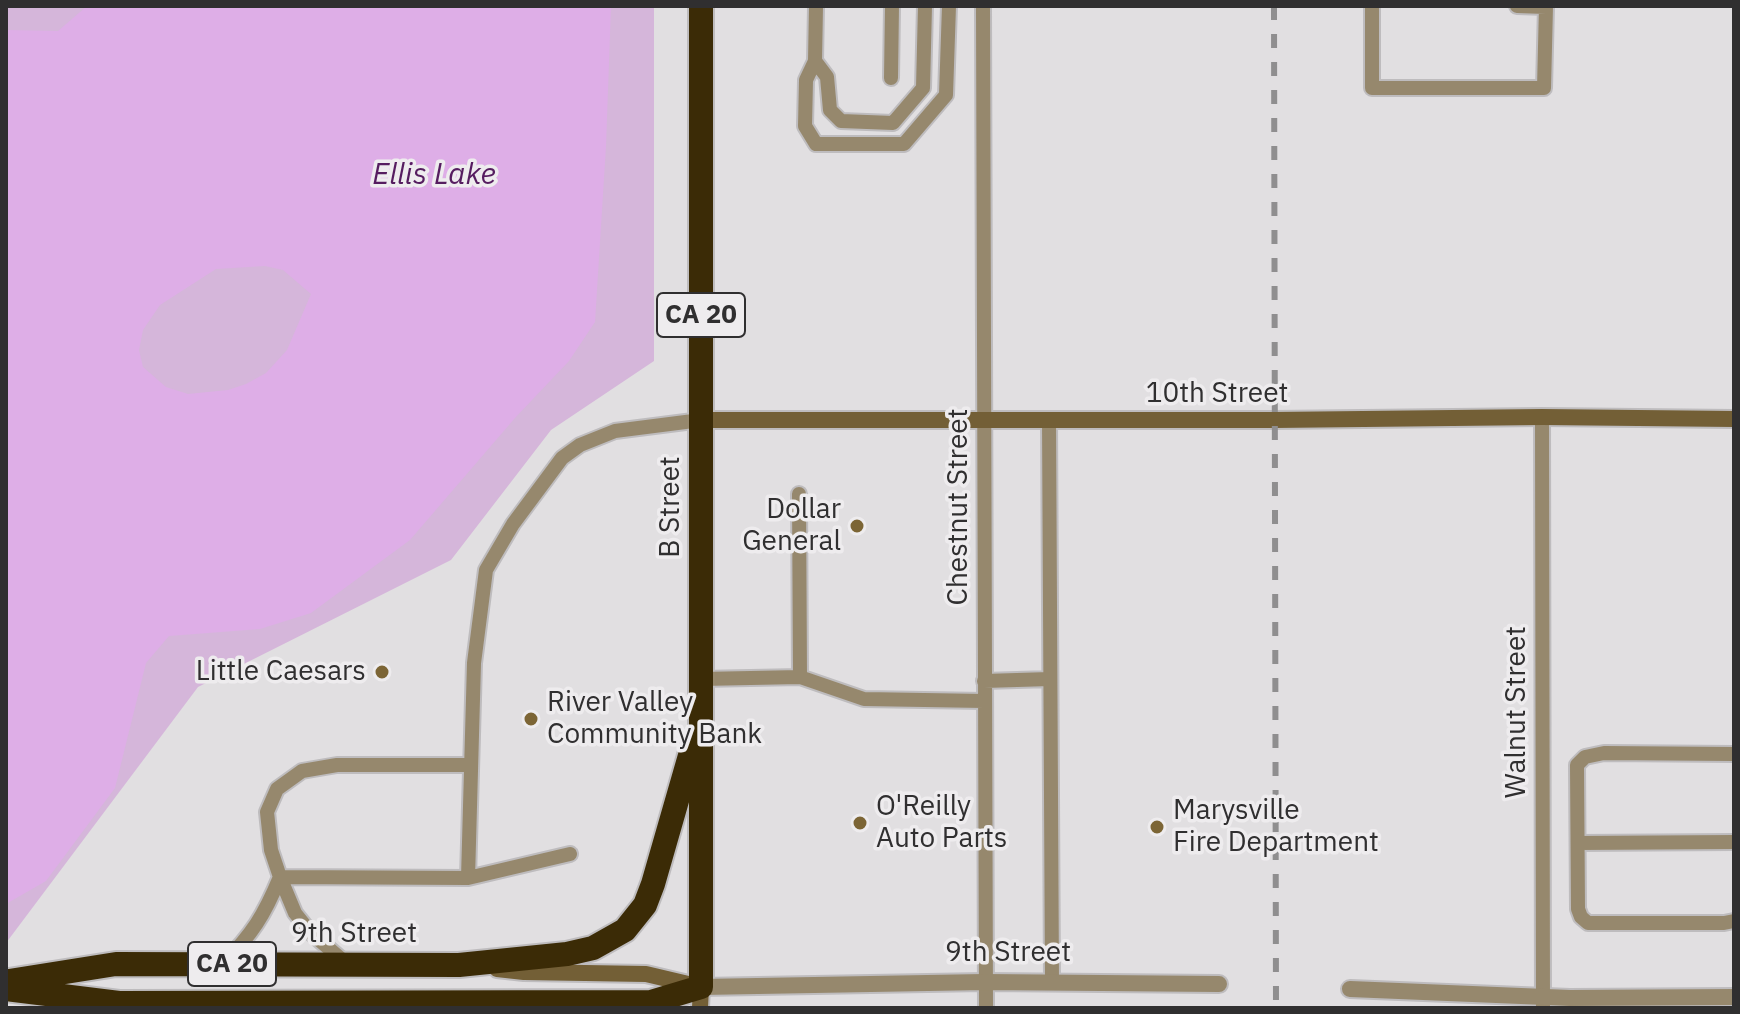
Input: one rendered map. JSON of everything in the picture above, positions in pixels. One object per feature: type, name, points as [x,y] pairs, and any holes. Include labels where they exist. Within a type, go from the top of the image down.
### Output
[{"type":"highway","name":"B Street","points":[[701,6],[701,997]]},
{"type":"highway","name":"CA 20","points":[[459,965],[567,954],[593,948],[625,930],[645,905],[653,884],[702,716]]},
{"type":"highway","name":"9th Street","points":[[6,981],[116,964],[459,965]]},
{"type":"highway","name":"9th Street","points":[[6,989],[119,1005],[651,1002],[701,997]]},
{"type":"street","name":"10th Street","points":[[701,420],[1734,419]]},
{"type":"street","name":"9th Street","points":[[459,965],[524,972],[646,974],[701,997],[984,982],[1219,984]]},
{"type":"street","points":[[1350,989],[1543,1002],[1734,997]]},
{"type":"lane","points":[[816,6],[815,61],[806,80],[805,126],[816,144],[904,144],[946,95],[949,6]]},
{"type":"lane","points":[[891,78],[892,6]]},
{"type":"lane","points":[[815,61],[827,77],[830,110],[841,121],[893,123],[923,88],[925,6]]},
{"type":"lane","name":"Chestnut Street","points":[[983,6],[986,1008]]},
{"type":"lane","points":[[1372,6],[1372,88],[1544,88],[1546,6],[1517,6]]},
{"type":"lane","name":"Walnut Street","points":[[1542,417],[1543,1002]]},
{"type":"lane","points":[[1049,419],[1052,983]]},
{"type":"lane","points":[[468,878],[474,663],[486,570],[513,524],[562,458],[580,445],[615,431],[701,420]]},
{"type":"lane","points":[[799,494],[800,677]]},
{"type":"lane","points":[[701,679],[800,677],[864,699],[984,701]]},
{"type":"lane","points":[[984,681],[1050,679]]},
{"type":"lane","points":[[1734,754],[1604,753],[1585,757],[1577,765],[1578,909],[1581,917],[1588,923],[1734,921]]},
{"type":"lane","points":[[347,964],[311,933],[295,913],[280,877],[271,850],[267,812],[277,789],[302,771],[337,765],[471,765]]},
{"type":"lane","points":[[1578,843],[1734,842]]},
{"type":"lane","points":[[280,877],[468,878],[570,854]]},
{"type":"lane","points":[[223,964],[251,935],[280,877]]},
{"type":"shaded area","name":"Ellis Lake","points":[[6,6],[654,6],[654,361],[551,430],[451,560],[198,687],[6,943]]},
{"type":"water","name":"Ellis Lake","points":[[87,6],[611,6],[606,146],[595,322],[569,361],[515,418],[410,540],[311,613],[260,629],[169,636],[146,663],[115,788],[46,881],[6,904],[6,30],[58,31]],"holes":[[[265,266],[283,270],[311,294],[287,350],[266,373],[228,390],[188,394],[166,387],[143,367],[139,350],[143,330],[160,305],[216,269]]]},
{"type":"railway","points":[[1274,6],[1276,1008]]},
{"type":"place","name":"Dollar General","points":[[857,526]]},
{"type":"place","name":"Little Caesars","points":[[382,672]]},
{"type":"place","name":"River Valley Community Bank","points":[[531,719]]},
{"type":"place","name":"O'Reilly Auto Parts","points":[[860,823]]},
{"type":"place","name":"Marysville Fire Department","points":[[1157,827]]}]
